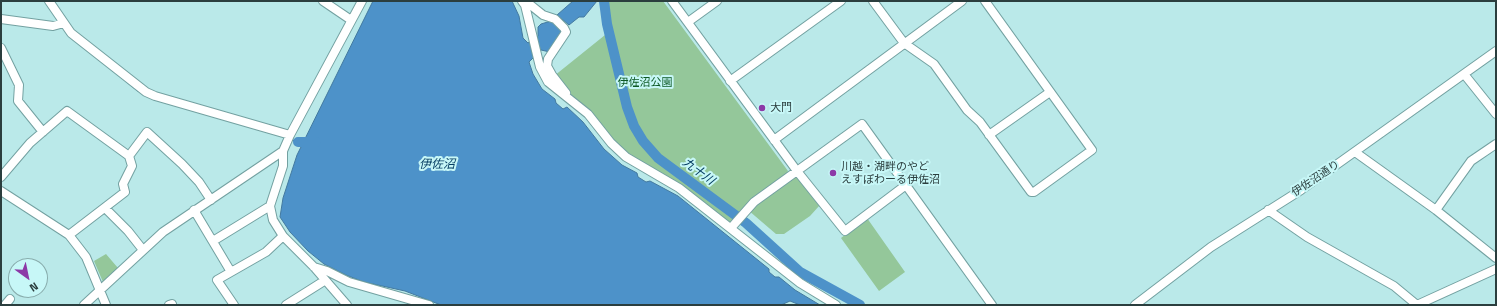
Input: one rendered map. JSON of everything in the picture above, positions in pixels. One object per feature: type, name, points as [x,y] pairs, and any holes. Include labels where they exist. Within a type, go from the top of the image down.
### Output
[{"type":"street","points":[[49,1],[71,33],[146,92],[155,96],[290,135]]},
{"type":"street","points":[[323,1],[351,20]]},
{"type":"street","points":[[347,305],[324,281],[314,267],[283,236],[273,220],[270,206],[283,166],[283,151],[290,135],[362,1]]},
{"type":"street","points":[[672,1],[797,171],[845,230],[906,185]]},
{"type":"street","points":[[688,22],[717,1]]},
{"type":"street","points":[[730,81],[841,1]]},
{"type":"street","points":[[872,1],[904,43],[934,64],[967,110],[980,122],[1031,192],[1034,192],[1092,150],[985,1]]},
{"type":"street","points":[[774,140],[962,1]]},
{"type":"street","points":[[579,107],[560,86],[547,66],[548,60],[566,32],[564,28],[556,19],[543,15],[528,3],[523,3],[540,67],[548,82],[579,107],[588,114],[610,143],[626,157],[679,188],[733,225],[800,283],[836,305]]},
{"type":"street","points":[[1,20],[53,26],[64,23]]},
{"type":"street","points":[[1,48],[19,85],[18,101],[43,132]]},
{"type":"street","name":"伊佐沼通り","points":[[1136,305],[1211,247],[1355,152],[1496,51]]},
{"type":"street","points":[[1464,74],[1496,114]]},
{"type":"street","points":[[989,136],[1050,92]]},
{"type":"street","points":[[1,177],[30,143],[67,111],[128,156],[132,166],[123,184],[125,192],[69,234]]},
{"type":"street","points":[[733,225],[754,202],[862,124],[992,305]]},
{"type":"street","points":[[128,156],[147,132],[199,182],[211,200]]},
{"type":"street","points":[[1436,210],[1471,161],[1496,144]]},
{"type":"street","points":[[84,305],[163,232],[283,151]]},
{"type":"street","points":[[1355,152],[1436,210],[1496,258]]},
{"type":"street","points":[[1,191],[69,234],[86,257],[106,305]]},
{"type":"street","points":[[213,241],[270,206]]},
{"type":"street","points":[[105,208],[128,231],[143,250]]},
{"type":"street","points":[[194,210],[231,272]]},
{"type":"street","points":[[1268,210],[1302,234],[1394,286],[1417,305],[1496,269]]},
{"type":"street","points":[[234,305],[217,280],[266,252],[283,236]]},
{"type":"street","points":[[314,267],[327,271],[349,282],[409,298],[429,305]]},
{"type":"street","points":[[289,304],[324,281]]},
{"type":"street","points":[[402,305],[409,298]]},
{"type":"green space","name":"伊佐沼公園","points":[[606,1],[663,1],[788,171],[787,174],[730,224],[629,157],[554,76],[610,31]]},
{"type":"green space","points":[[794,175],[799,176],[820,205],[810,216],[784,234],[776,234],[748,210]]},
{"type":"green space","points":[[867,218],[905,272],[879,291],[841,238]]},
{"type":"green space","points":[[106,254],[118,268],[103,282],[94,261]]},
{"type":"water","name":"伊佐沼","points":[[373,1],[512,1],[519,16],[523,38],[528,43],[538,36],[538,27],[541,24],[551,21],[562,29],[563,33],[550,52],[541,50],[529,62],[533,74],[542,89],[555,99],[556,103],[563,109],[567,107],[583,122],[604,149],[622,165],[637,173],[638,177],[646,182],[650,181],[678,196],[769,269],[769,272],[775,277],[779,277],[795,290],[820,305],[800,305],[790,301],[781,305],[441,305],[405,291],[364,282],[324,264],[308,251],[290,232],[280,217],[283,198],[297,155]]},
{"type":"water","points":[[573,1],[597,1],[584,17],[579,17],[569,25],[557,15]]},
{"type":"waterway","name":"九十川","points":[[604,1],[607,24],[627,107],[634,126],[643,141],[658,158],[746,223],[800,272],[860,305]]},
{"type":"waterway","points":[[127,82],[138,91]]},
{"type":"waterway","name":"伊佐沼","points":[[292,140],[298,142]]},
{"type":"waterway","name":"伊佐沼","points":[[298,142],[316,142]]},
{"type":"place","name":"大門","points":[[762,108]]},
{"type":"place","name":"川越・湖畔のやど えすぽわーる伊佐沼","points":[[833,173]]}]
